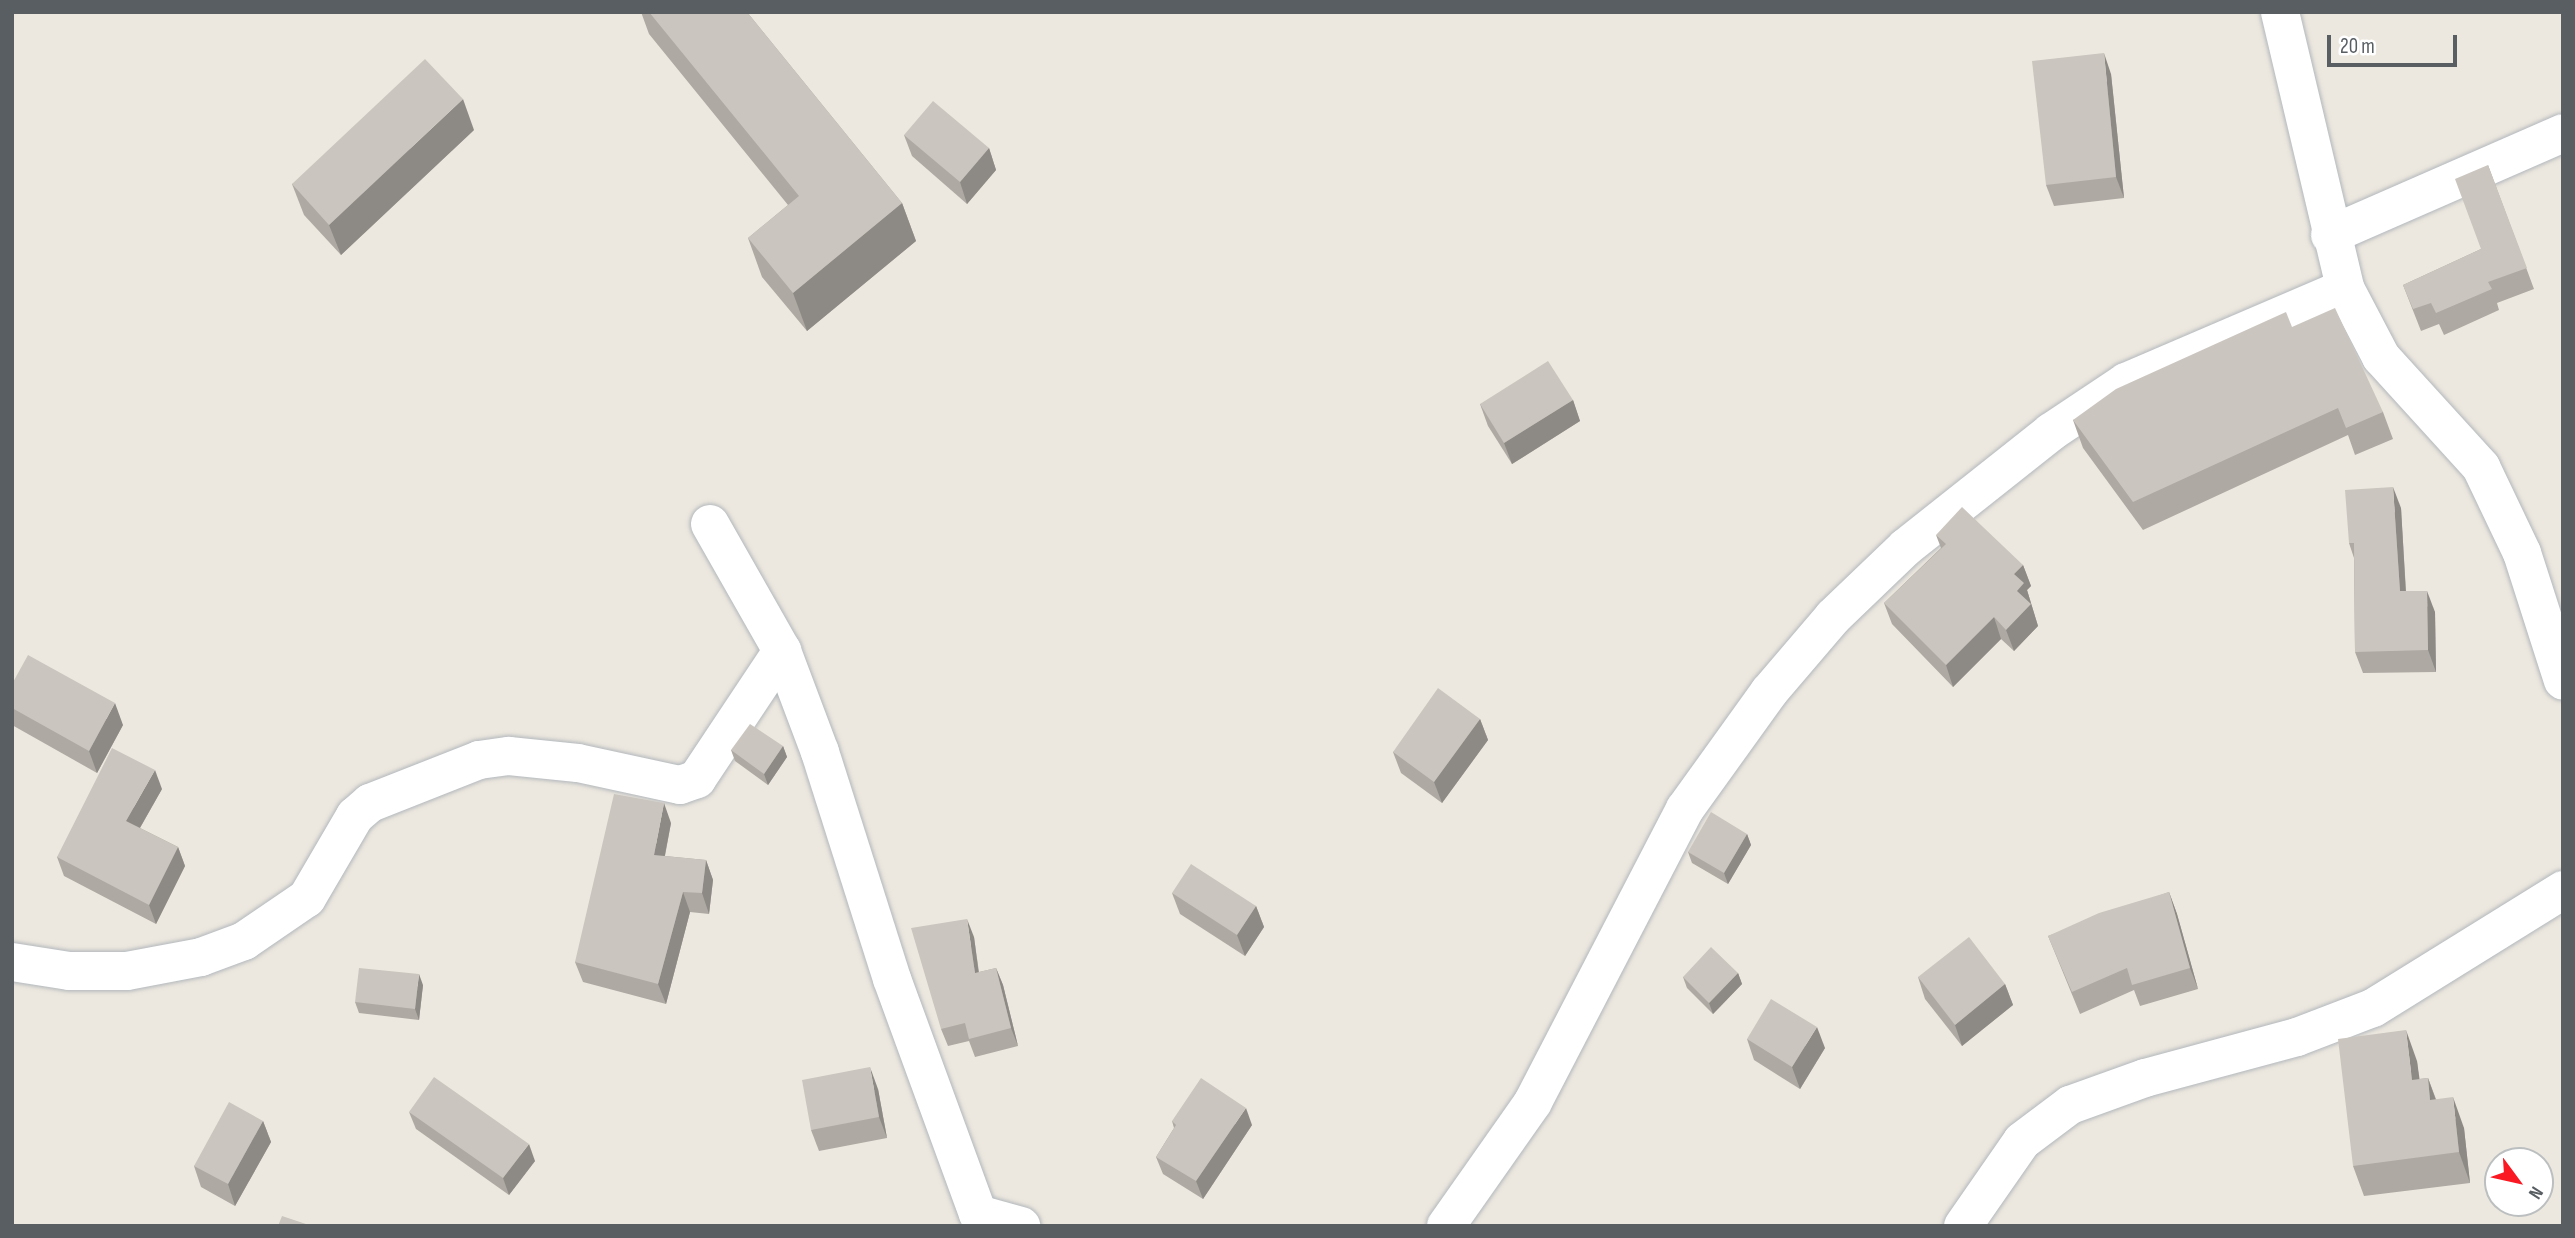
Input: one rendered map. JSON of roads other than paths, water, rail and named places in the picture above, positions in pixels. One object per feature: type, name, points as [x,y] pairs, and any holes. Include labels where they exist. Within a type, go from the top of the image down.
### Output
[{"type":"street","points":[[2280,12],[2323,189],[2330,235],[2345,288],[2381,357],[2482,467],[2522,553],[2563,681]]},
{"type":"street","points":[[2330,235],[2563,133]]},
{"type":"street","points":[[1441,1225],[1533,1102],[1685,808],[1769,692],[1825,626],[1906,547],[2072,418],[2145,372],[2345,288]]},
{"type":"street","points":[[710,524],[782,652],[820,752],[892,979],[978,1214],[1021,1226]]},
{"type":"street","points":[[12,962],[69,971],[127,971],[201,957],[244,941],[307,898],[355,816],[370,803],[479,760],[509,755],[578,763],[680,785],[697,779],[782,652]]},
{"type":"street","points":[[1963,1226],[2022,1141],[2070,1105],[2145,1078],[2297,1037],[2374,1007],[2563,890]]}]
